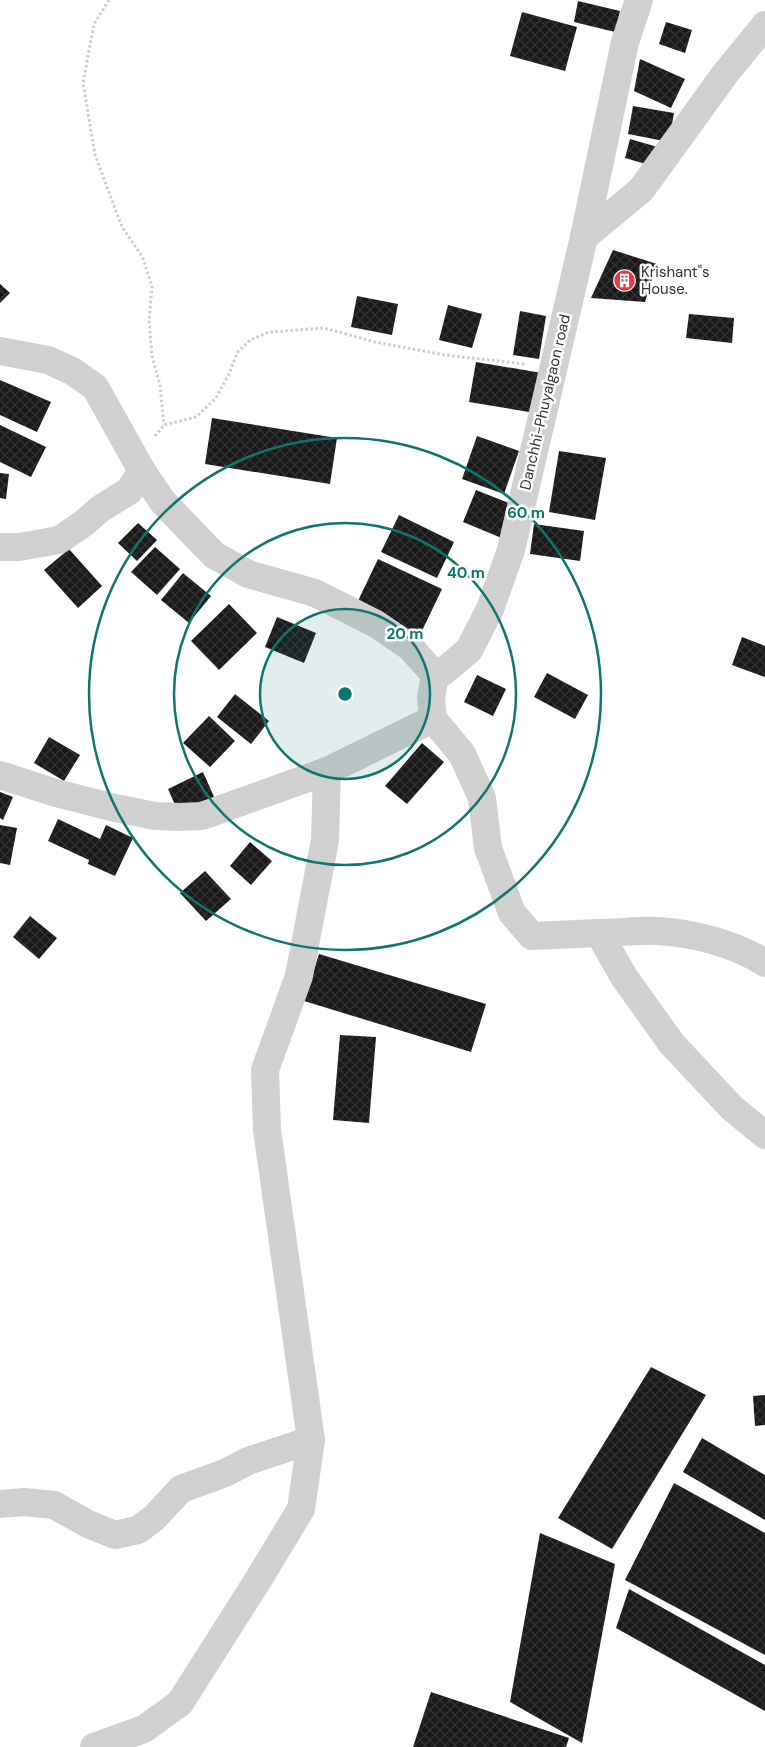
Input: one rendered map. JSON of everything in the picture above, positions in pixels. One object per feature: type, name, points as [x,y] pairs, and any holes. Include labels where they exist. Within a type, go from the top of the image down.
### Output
[{"type":"street","name":"Danchhi-Phuyalgaon road","points":[[435,675],[443,672],[469,650],[490,609],[511,550],[584,237],[625,42],[639,0]]},
{"type":"street","points":[[584,237],[641,190],[725,74],[765,25]]},
{"type":"street","points":[[0,351],[48,360],[72,371],[95,387],[142,471],[163,502],[214,555],[248,574],[315,593],[376,624],[410,647],[435,675],[430,698],[434,719],[462,754],[482,798],[488,848],[512,913],[532,936],[658,931],[708,939],[750,953],[765,963]]},
{"type":"street","points":[[0,547],[19,547],[59,540],[84,523],[100,509],[128,491],[142,471]]},
{"type":"street","points":[[0,775],[56,793],[115,808],[155,816],[179,818],[202,816],[327,771],[434,719]]},
{"type":"street","points":[[94,1747],[144,1729],[180,1703],[301,1508],[311,1440],[267,1130],[265,1070],[300,966],[326,840],[327,771]]},
{"type":"street","points":[[599,933],[624,977],[672,1044],[732,1108],[765,1135]]},
{"type":"street","points":[[0,1504],[24,1502],[54,1505],[88,1524],[115,1535],[123,1534],[138,1530],[154,1518],[181,1489],[225,1473],[248,1461],[311,1440]]},
{"type":"path","points":[[108,0],[94,24],[83,83],[95,155],[122,227],[142,256],[152,286],[148,321],[152,356],[160,385],[164,425]]},
{"type":"path","points":[[142,471],[151,442],[164,425],[196,417],[216,398],[229,374],[237,353],[250,340],[269,332],[324,328],[375,342],[437,353],[553,368]]},
{"type":"building","points":[[578,1],[620,11],[615,32],[574,22]]},
{"type":"building","points":[[522,12],[577,27],[565,71],[510,56]]},
{"type":"building","points":[[666,22],[692,30],[685,53],[659,44]]},
{"type":"building","points":[[640,59],[685,79],[671,108],[634,91]]},
{"type":"building","points":[[633,106],[674,113],[669,142],[628,134]]},
{"type":"building","points":[[630,139],[661,148],[656,167],[625,158]]},
{"type":"building","name":"Krishant\"s House.","points":[[613,250],[657,264],[645,302],[591,298]]},
{"type":"building","points":[[0,284],[10,293],[0,303]]},
{"type":"building","points":[[357,296],[398,304],[392,335],[351,327]]},
{"type":"building","points":[[448,305],[482,314],[472,348],[439,340]]},
{"type":"building","points":[[520,311],[546,316],[539,359],[513,355]]},
{"type":"building","points":[[689,314],[734,318],[732,343],[686,338]]},
{"type":"building","points":[[476,362],[542,373],[535,413],[469,402]]},
{"type":"building","points":[[0,380],[51,402],[37,432],[0,415]]},
{"type":"building","points":[[212,418],[337,438],[330,484],[205,464]]},
{"type":"building","points":[[0,425],[46,447],[31,477],[0,462]]},
{"type":"building","points":[[477,436],[519,451],[504,494],[462,479]]},
{"type":"building","points":[[559,451],[606,458],[595,520],[549,512]]},
{"type":"building","points":[[0,473],[9,474],[6,499],[0,498]]},
{"type":"building","points":[[476,490],[516,506],[504,539],[463,522]]},
{"type":"building","points":[[399,515],[454,542],[437,578],[381,552]]},
{"type":"building","points":[[138,523],[157,540],[137,561],[118,543]]},
{"type":"building","points":[[534,524],[584,531],[580,561],[530,554]]},
{"type":"building","points":[[155,547],[180,569],[157,595],[131,572]]},
{"type":"building","points":[[69,549],[102,586],[78,608],[44,570]]},
{"type":"building","points":[[378,559],[442,589],[420,635],[356,605]]},
{"type":"building","points":[[183,573],[211,596],[189,623],[161,600]]},
{"type":"building","points":[[229,604],[257,633],[219,670],[191,641]]},
{"type":"building","points":[[277,617],[316,633],[304,663],[265,647]]},
{"type":"building","points":[[742,637],[765,646],[765,677],[732,665]]},
{"type":"building","points":[[547,673],[588,695],[575,719],[534,697]]},
{"type":"building","points":[[477,675],[506,689],[493,716],[464,702]]},
{"type":"building","points":[[235,694],[269,721],[251,744],[217,717]]},
{"type":"building","points":[[209,716],[235,741],[210,767],[183,743]]},
{"type":"building","points":[[49,737],[80,755],[64,781],[34,763]]},
{"type":"building","points":[[422,743],[444,762],[407,804],[385,786]]},
{"type":"building","points":[[203,772],[215,799],[180,816],[168,789]]},
{"type":"building","points":[[0,792],[13,797],[3,820],[0,818]]},
{"type":"building","points":[[58,819],[100,839],[106,825],[133,838],[115,876],[88,864],[89,860],[48,841]]},
{"type":"building","points":[[0,825],[17,828],[10,865],[0,863]]},
{"type":"building","points":[[250,842],[272,861],[251,885],[230,866]]},
{"type":"building","points":[[205,871],[231,899],[206,921],[180,893]]},
{"type":"building","points":[[30,916],[57,938],[39,959],[13,937]]},
{"type":"building","points":[[319,954],[486,1004],[471,1052],[304,1001]]},
{"type":"building","points":[[340,1035],[376,1037],[369,1123],[333,1120]]},
{"type":"building","points":[[651,1367],[706,1395],[612,1549],[558,1518]]},
{"type":"building","points":[[765,1395],[765,1425],[755,1426],[753,1396]]},
{"type":"building","points":[[702,1438],[765,1475],[765,1520],[683,1472]]},
{"type":"building","points":[[674,1483],[765,1533],[765,1655],[625,1580]]},
{"type":"building","points":[[540,1533],[615,1564],[582,1743],[510,1702]]},
{"type":"building","points":[[629,1589],[765,1665],[765,1711],[616,1628]]},
{"type":"building","points":[[431,1692],[569,1738],[566,1747],[413,1747]]},
{"type":"place","name":"Krishant\"s House.","points":[[625,281]]}]
